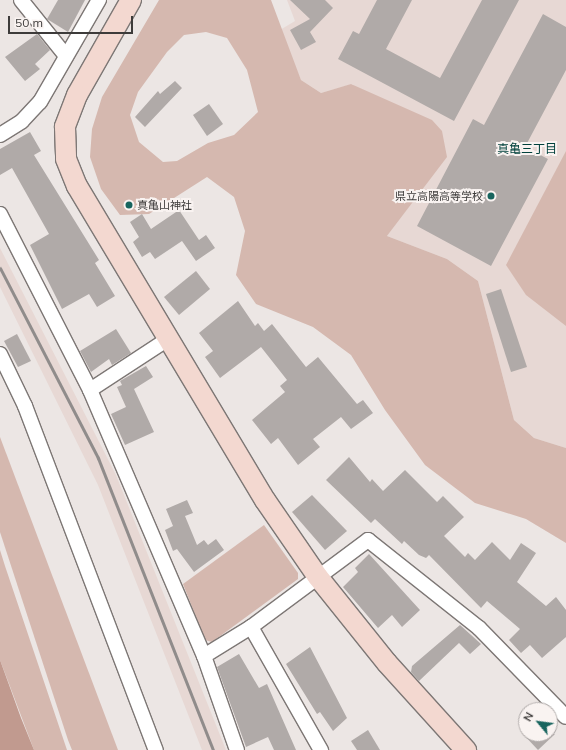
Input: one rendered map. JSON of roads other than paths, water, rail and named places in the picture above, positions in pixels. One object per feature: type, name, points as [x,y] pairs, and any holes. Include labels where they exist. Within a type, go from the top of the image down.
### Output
[{"type":"street","points":[[21,0],[66,56]]},
{"type":"street","points":[[0,135],[22,121],[40,102],[99,0]]},
{"type":"street","points":[[131,0],[77,94],[65,128],[66,159],[77,186],[265,500],[318,577],[386,663],[466,750]]},
{"type":"street","points":[[0,214],[90,390],[204,656],[237,750]]},
{"type":"street","points":[[90,390],[168,340]]},
{"type":"street","points":[[0,354],[25,406],[156,750]]},
{"type":"street","points":[[204,656],[251,627],[368,540],[479,628],[566,717]]},
{"type":"street","points":[[251,627],[321,750]]},
{"type":"railway","points":[[0,268],[98,458],[213,750]]},
{"type":"place","name":"県立高陽高等学校","points":[[491,196]]},
{"type":"place","name":"真亀山神社","points":[[129,205]]},
{"type":"district","name":"真亀三丁目","points":[[527,149]]}]
